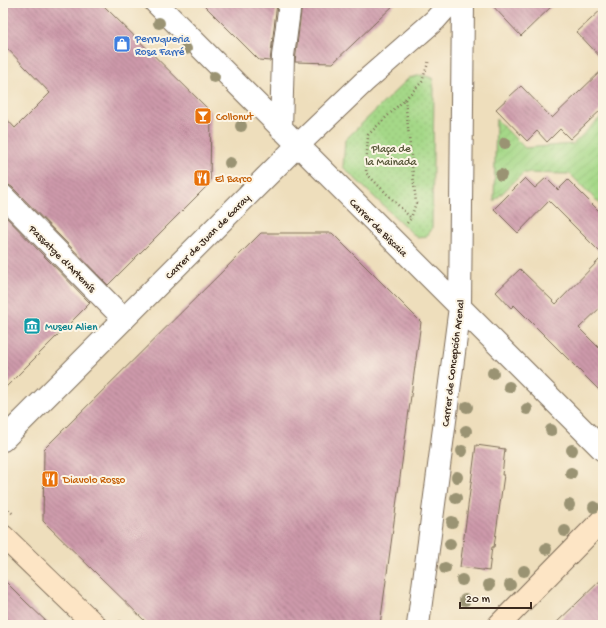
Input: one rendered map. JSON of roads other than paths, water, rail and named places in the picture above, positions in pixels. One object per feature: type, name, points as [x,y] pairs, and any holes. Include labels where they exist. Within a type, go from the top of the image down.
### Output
[{"type":"street","name":"Carrer de Biscaia","points":[[156,3],[603,450]]},
{"type":"street","points":[[281,129],[283,56],[290,3]]},
{"type":"street","name":"Carrer de Juan de Garay","points":[[3,440],[298,146],[364,82],[435,20],[450,3]]},
{"type":"street","name":"Carrer de Concepción Arenal","points":[[418,625],[460,307],[463,3]]},
{"type":"street","name":"Passatge d'Artemís","points":[[3,196],[124,319]]},
{"type":"street","points":[[499,625],[603,519]]},
{"type":"street","points":[[3,536],[94,625]]},
{"type":"place","name":"Perruqueria Rosa Farré","points":[[122,44]]},
{"type":"place","name":"Collonut","points":[[203,116]]},
{"type":"place","name":"El Barco","points":[[202,178]]},
{"type":"place","name":"Museu Alien","points":[[32,326]]},
{"type":"place","name":"Diavolo Rosso","points":[[50,479]]},
{"type":"park label","name":"Plaça de la Mainada","points":[[391,154]]}]
